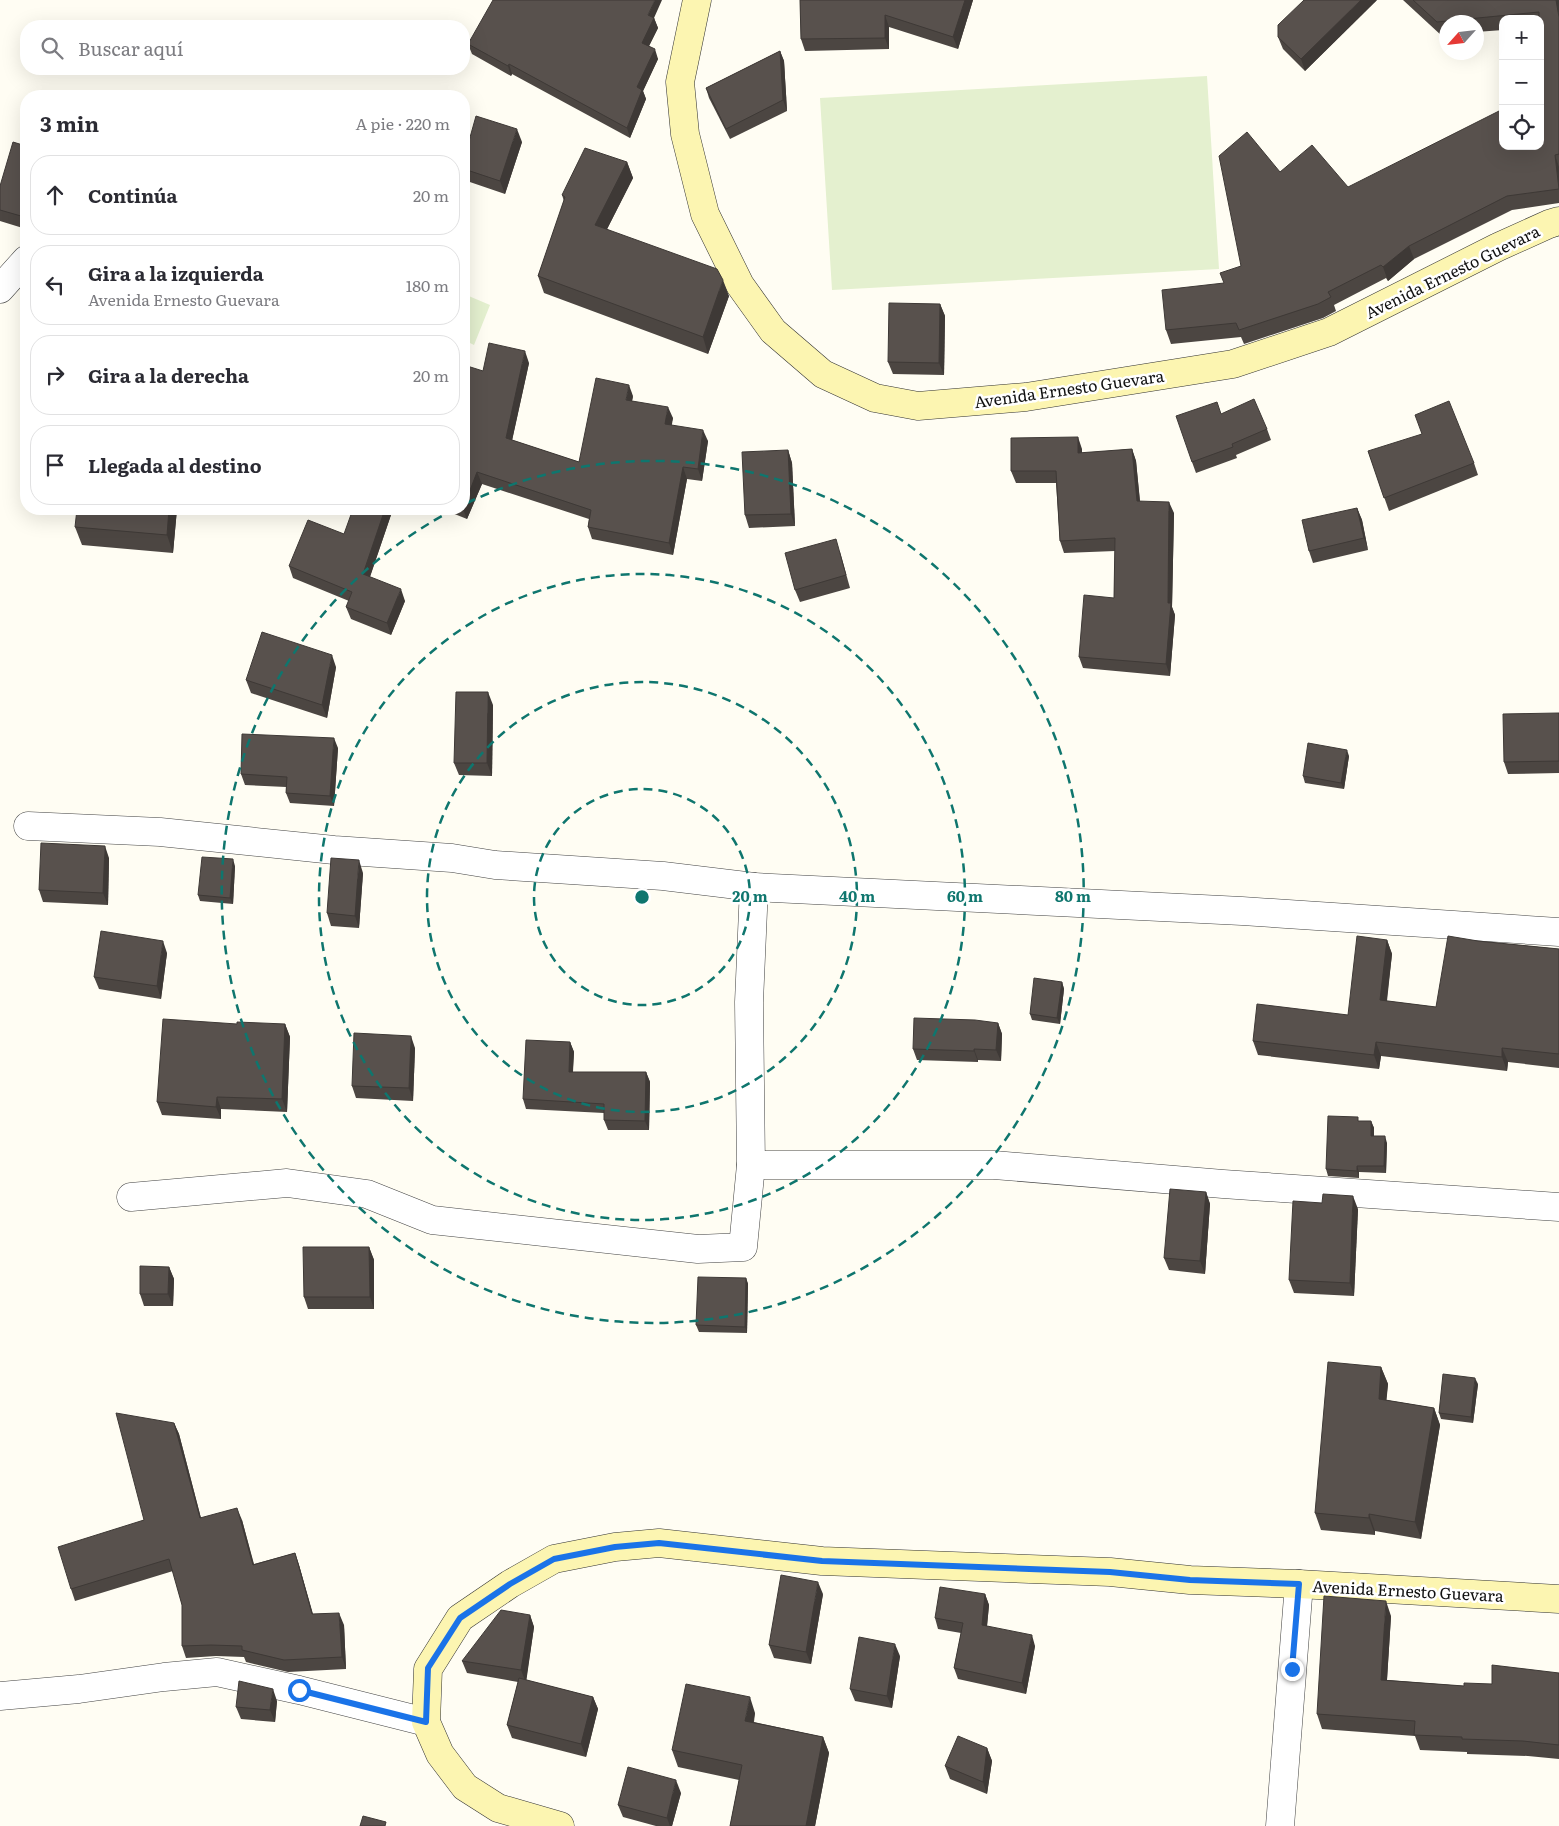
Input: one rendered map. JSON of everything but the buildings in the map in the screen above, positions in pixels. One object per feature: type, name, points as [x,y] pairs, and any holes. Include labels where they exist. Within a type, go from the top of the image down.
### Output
[{"type":"main road","name":"Avenida Ernesto Guevara","points":[[697,0],[680,82],[685,134],[706,214],[740,285],[773,331],[823,374],[875,398],[918,406],[1026,397],[1233,364],[1329,332],[1498,247],[1559,221]]},
{"type":"main road","name":"Avenida Ernesto Guevara","points":[[560,1826],[498,1808],[465,1787],[440,1754],[426,1722],[428,1668],[460,1618],[510,1584],[554,1559],[615,1547],[659,1543],[822,1561],[1110,1572],[1190,1580],[1299,1584],[1559,1599]]},
{"type":"street","points":[[0,289],[20,267]]},
{"type":"street","points":[[28,826],[160,832],[334,850],[452,858],[496,865],[663,876],[754,887],[1242,911],[1559,932]]},
{"type":"street","points":[[131,1197],[287,1182],[367,1194],[432,1220],[698,1249],[743,1248],[751,1166],[749,1002],[754,887]]},
{"type":"street","points":[[751,1166],[994,1165],[1223,1184],[1559,1207]]},
{"type":"street","points":[[1280,1826],[1299,1584]]},
{"type":"street","points":[[0,1696],[79,1689],[164,1677],[217,1672],[299,1690],[426,1722]]},
{"type":"green space","points":[[1207,76],[1219,269],[832,290],[820,98]]},
{"type":"green space","points":[[470,297],[490,305],[474,345],[470,343]]},
{"type":"route","points":[[299,1690],[426,1722],[428,1668],[460,1618],[510,1584],[554,1559],[615,1547],[659,1543],[822,1561],[1110,1572],[1190,1580],[1299,1584],[1292,1669]]}]
